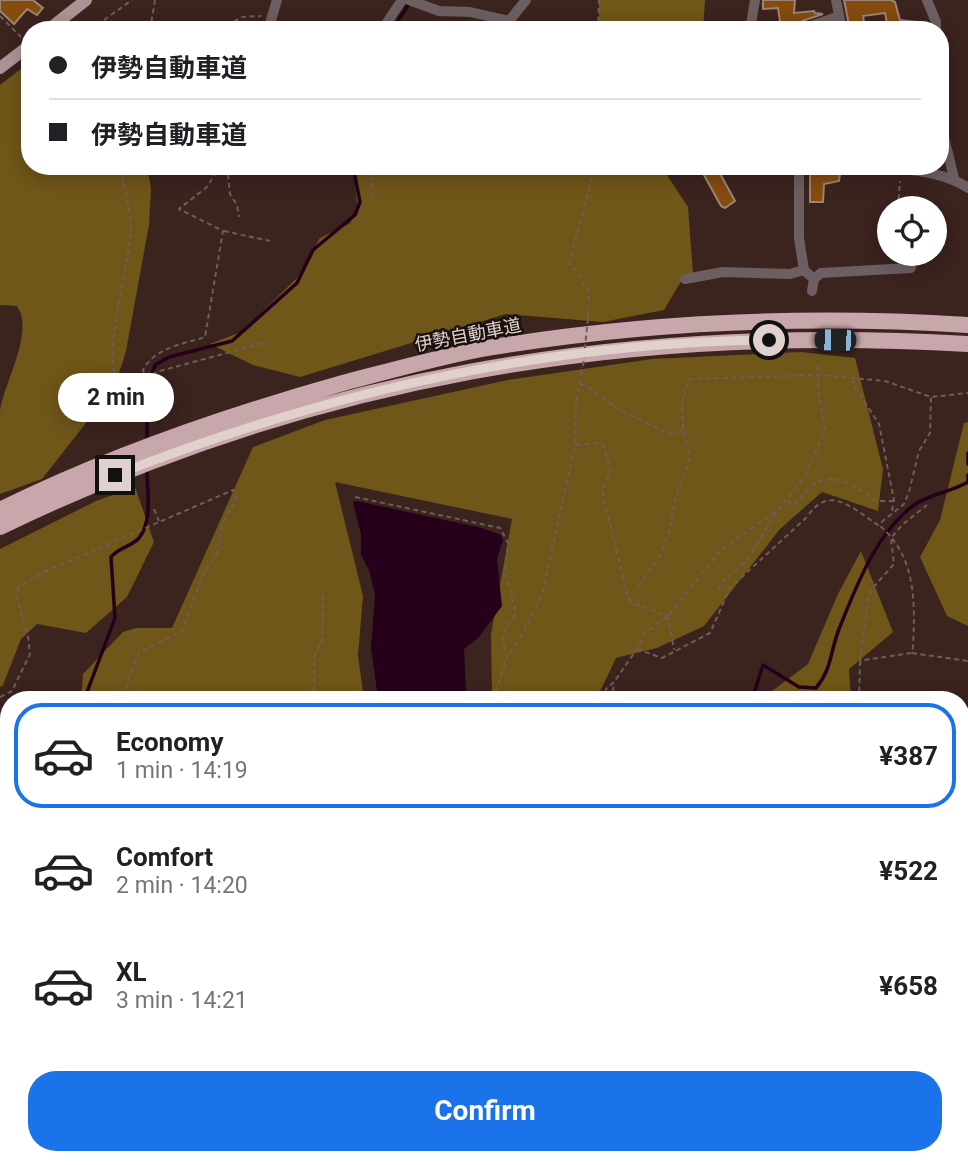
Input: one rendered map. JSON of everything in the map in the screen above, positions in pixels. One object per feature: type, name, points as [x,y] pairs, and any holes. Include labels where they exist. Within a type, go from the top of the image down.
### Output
[{"type":"highway","name":"伊勢自動車道","points":[[0,510],[84,471],[230,416],[401,368],[480,350],[640,329],[728,323],[968,325]]},
{"type":"highway","name":"伊勢自動車道","points":[[0,527],[90,485],[232,433],[388,388],[479,368],[566,355],[727,340],[968,344]]},
{"type":"main road","points":[[59,21],[86,0]]},
{"type":"main road","points":[[0,68],[21,51]]},
{"type":"street","points":[[271,21],[277,0]]},
{"type":"street","points":[[388,21],[402,0]]},
{"type":"street","points":[[409,0],[439,10],[470,12],[509,21],[526,0]]},
{"type":"street","points":[[752,21],[755,0]]},
{"type":"street","points":[[836,0],[839,21]]},
{"type":"street","points":[[927,0],[936,21]]},
{"type":"street","points":[[826,21],[838,17]]},
{"type":"street","points":[[949,158],[954,178]]},
{"type":"street","points":[[799,175],[799,238],[804,270],[813,285],[821,273],[911,268]]},
{"type":"street","points":[[933,175],[954,178],[968,188]]},
{"type":"street","points":[[685,279],[723,272],[790,274],[804,270]]},
{"type":"path","points":[[104,20],[132,0]]},
{"type":"path","points":[[152,21],[155,0]]},
{"type":"path","points":[[598,21],[599,0]]},
{"type":"path","points":[[0,16],[21,37]]},
{"type":"path","points":[[235,21],[242,17],[272,16]]},
{"type":"path","points":[[123,175],[131,225],[115,327],[114,369],[120,385],[160,371],[264,343]]},
{"type":"path","points":[[214,175],[207,187],[179,209],[223,231],[270,241]]},
{"type":"path","points":[[228,175],[230,194],[239,217]]},
{"type":"path","points":[[371,175],[373,195]]},
{"type":"path","points":[[496,691],[508,654],[520,639],[542,595],[575,445],[589,292],[577,270],[569,264],[591,175]]},
{"type":"path","points":[[899,196],[900,175]]},
{"type":"path","points":[[154,384],[143,370],[148,359],[205,337],[223,231]]},
{"type":"path","points":[[718,590],[723,581],[748,559],[778,510],[806,475],[825,428],[818,363]]},
{"type":"path","points":[[638,586],[659,557],[690,458],[683,430],[682,402],[689,379],[818,375],[885,381],[931,397],[968,393]]},
{"type":"path","points":[[854,378],[853,384],[879,424],[894,500],[892,513]]},
{"type":"path","points":[[580,385],[586,385],[617,408],[664,433],[683,430]]},
{"type":"path","points":[[878,525],[904,504],[919,450],[930,433],[931,397]]},
{"type":"path","points":[[575,445],[598,443],[604,447],[610,463],[611,473],[603,495],[628,598],[633,603],[667,616]]},
{"type":"path","points":[[787,499],[792,506],[819,481],[834,479],[859,488],[875,501],[894,500]]},
{"type":"path","points":[[12,691],[30,654],[24,618],[17,606],[19,587],[44,572],[233,490],[237,498],[223,522],[216,556],[204,572],[185,624],[176,635],[139,653],[128,679],[126,691]]},
{"type":"path","points":[[355,497],[500,528],[508,543],[505,572],[516,612],[502,639],[508,654]]},
{"type":"path","points":[[637,649],[662,658],[710,633],[730,588],[807,517],[814,506],[824,500],[836,499],[878,525],[898,546],[912,578],[915,595],[911,653]]},
{"type":"path","points":[[859,691],[860,663],[871,590],[894,564],[891,538],[902,525],[927,505]]},
{"type":"path","points":[[154,509],[159,522]]},
{"type":"path","points":[[606,691],[637,649],[645,633],[667,616],[721,550],[778,510]]},
{"type":"path","points":[[313,691],[314,657],[322,641],[323,595]]},
{"type":"path","points":[[667,616],[674,652]]},
{"type":"path","points":[[860,663],[864,660],[911,653],[968,661]]},
{"type":"path","points":[[613,691],[614,682]]},
{"type":"shaded area","points":[[599,0],[705,0],[704,21],[599,21]]},
{"type":"shaded area","points":[[21,69],[21,175],[149,175],[151,188],[149,225],[126,351],[115,386],[42,479],[0,494],[0,411],[21,343],[22,317],[17,306],[0,305],[0,85]]},
{"type":"shaded area","points":[[354,175],[667,175],[688,207],[693,273],[680,283],[664,310],[603,322],[506,314],[300,377],[253,365],[210,344],[241,332],[298,277],[320,238],[349,224],[358,211]]},
{"type":"shaded area","points":[[801,352],[855,358],[883,469],[878,511],[822,492],[780,529],[704,626],[657,648],[616,658],[600,691],[492,691],[491,634],[512,519],[335,482],[363,596],[358,655],[363,691],[82,691],[83,674],[123,632],[136,628],[172,628],[253,447],[325,420],[508,380],[652,359]]},
{"type":"shaded area","points":[[968,422],[968,626],[947,616],[920,557],[940,520],[964,423]]},
{"type":"shaded area","points":[[135,487],[154,542],[127,597],[86,633],[37,624],[21,639],[0,687],[0,549],[96,501]]},
{"type":"shaded area","points":[[353,502],[482,528],[501,535],[503,540],[497,559],[502,606],[479,637],[464,649],[466,691],[377,691],[371,648],[375,595],[369,570],[361,555],[361,534]]},
{"type":"shaded area","points":[[861,551],[893,632],[849,669],[850,691],[772,691],[808,664],[838,594]]},
{"type":"building","points":[[0,0],[33,0],[43,8],[37,15],[27,9],[14,24],[0,11]]},
{"type":"building","points":[[763,0],[795,0],[794,13],[814,11],[823,14],[802,21],[780,21],[778,8],[763,9]]},
{"type":"building","points":[[844,0],[891,0],[895,2],[900,20],[908,21],[886,21],[885,13],[863,16],[864,21],[848,21]]},
{"type":"building","points":[[704,175],[721,175],[735,201],[725,208],[721,206]]},
{"type":"building","points":[[810,175],[840,175],[839,181],[824,184],[823,202],[810,202]]},
{"type":"waterway","points":[[398,21],[410,2]]},
{"type":"waterway","points":[[147,442],[147,390],[155,365],[169,357],[232,341],[297,283],[313,250],[355,215],[360,202],[355,175]]},
{"type":"waterway","points":[[968,453],[968,464]]},
{"type":"waterway","points":[[87,691],[115,618],[111,557],[139,538],[146,523],[147,471]]},
{"type":"waterway","points":[[754,691],[763,665],[799,687],[816,688],[828,667],[839,629],[860,579],[878,545],[914,505],[968,482],[968,475]]},
{"type":"route","points":[[115,475],[232,433],[401,384],[554,356],[727,340],[769,340]]}]
